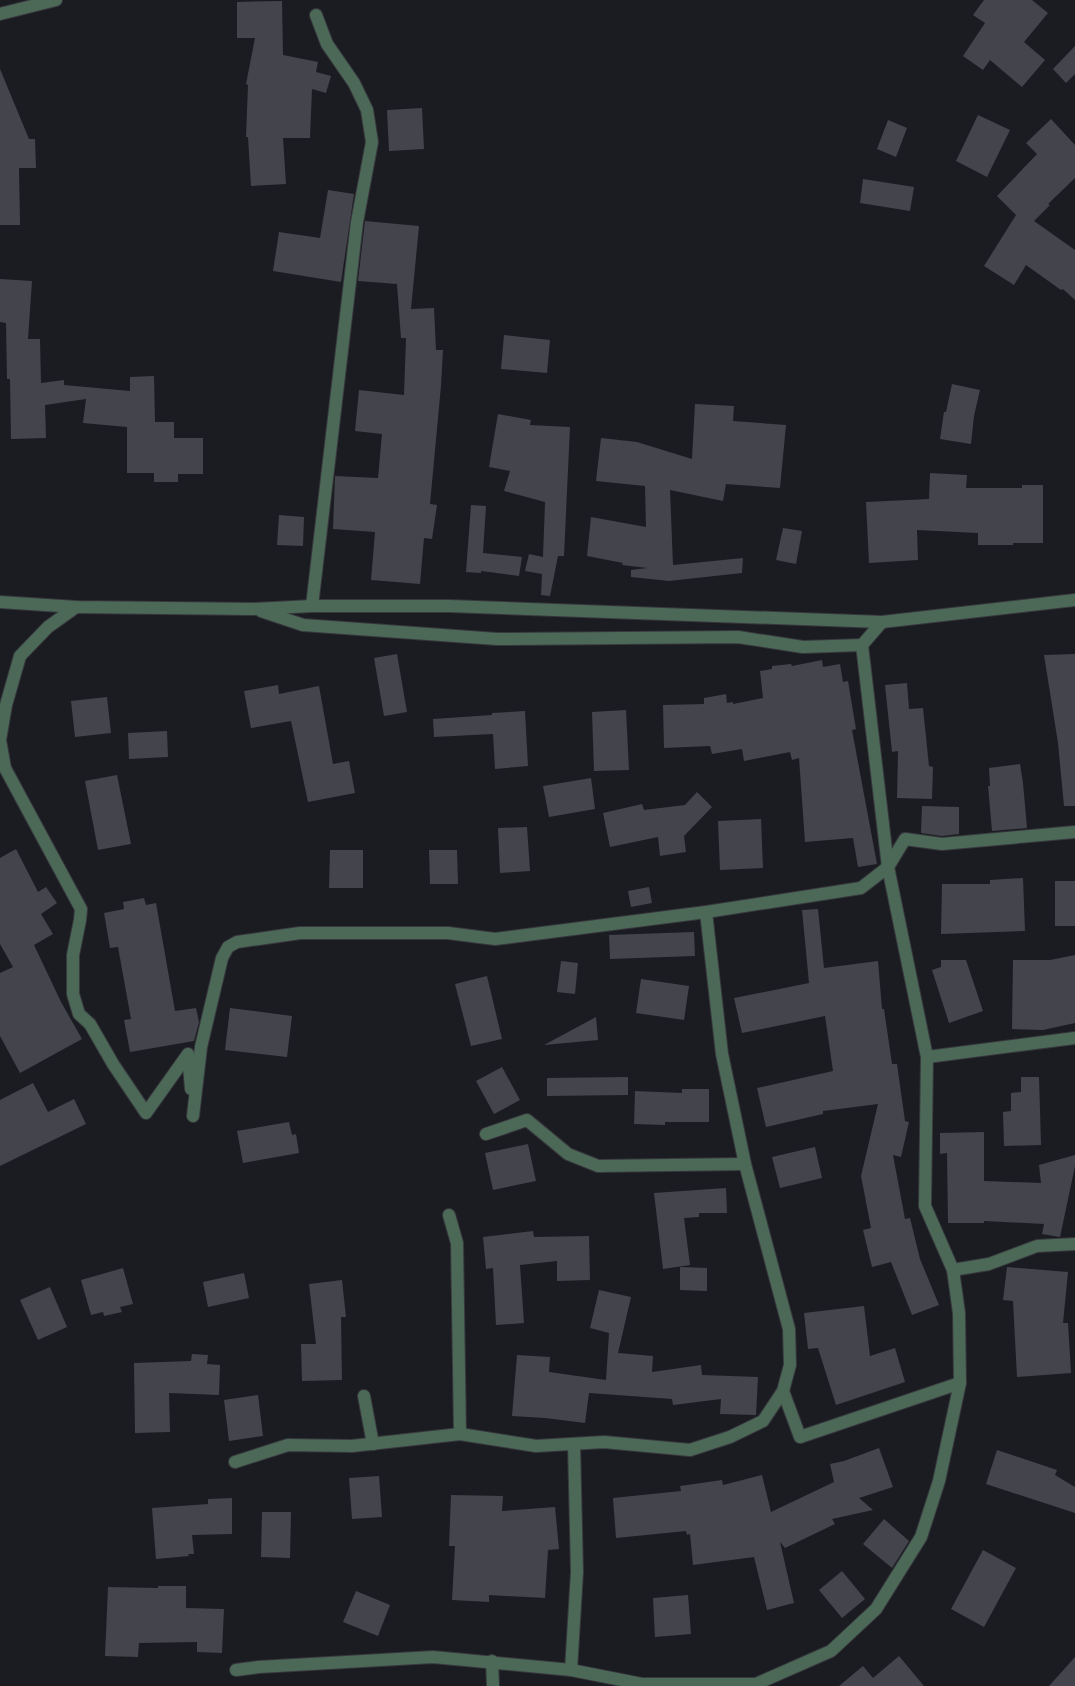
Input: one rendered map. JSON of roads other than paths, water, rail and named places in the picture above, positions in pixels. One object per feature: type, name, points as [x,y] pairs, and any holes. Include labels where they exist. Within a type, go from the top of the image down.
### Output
[{"type":"street","points":[[0,14],[56,0]]},
{"type":"street","points":[[312,606],[357,222],[372,142],[367,110],[354,83],[327,44],[316,15]]},
{"type":"street","points":[[0,602],[76,607],[253,609],[312,606],[449,606],[882,622],[1075,600]]},
{"type":"street","points":[[76,607],[48,627],[20,656],[6,705],[0,740],[5,768],[81,909],[73,955],[73,994],[79,1014],[90,1024],[113,1064],[146,1113],[188,1054],[193,1116],[201,1047],[222,958],[228,947],[237,942],[300,933],[448,933],[495,939],[706,912],[861,888],[888,867],[905,838],[942,844],[1075,832]]},
{"type":"street","points":[[253,609],[303,625],[497,639],[738,637],[803,647],[862,645],[882,622]]},
{"type":"street","points":[[236,1670],[433,1657],[492,1661],[571,1670],[642,1684],[756,1685],[831,1651],[876,1609],[921,1537],[940,1482],[960,1383],[960,1313],[953,1270],[925,1206],[927,1056],[888,867],[862,645]]},
{"type":"street","points":[[235,1462],[288,1445],[352,1446],[460,1434],[536,1446],[604,1442],[690,1450],[730,1437],[763,1421],[783,1391],[790,1365],[789,1329],[745,1164],[722,1054],[706,912]]},
{"type":"street","points":[[927,1056],[1075,1038]]},
{"type":"street","points":[[486,1134],[527,1120],[568,1154],[598,1166],[745,1164]]},
{"type":"street","points":[[449,1215],[457,1242],[460,1434]]},
{"type":"street","points":[[953,1270],[989,1264],[1037,1246],[1075,1244]]},
{"type":"street","points":[[783,1391],[800,1437],[960,1383]]},
{"type":"street","points":[[364,1396],[373,1444]]},
{"type":"street","points":[[571,1670],[577,1572],[574,1444]]},
{"type":"street","points":[[492,1661],[493,1686]]}]
